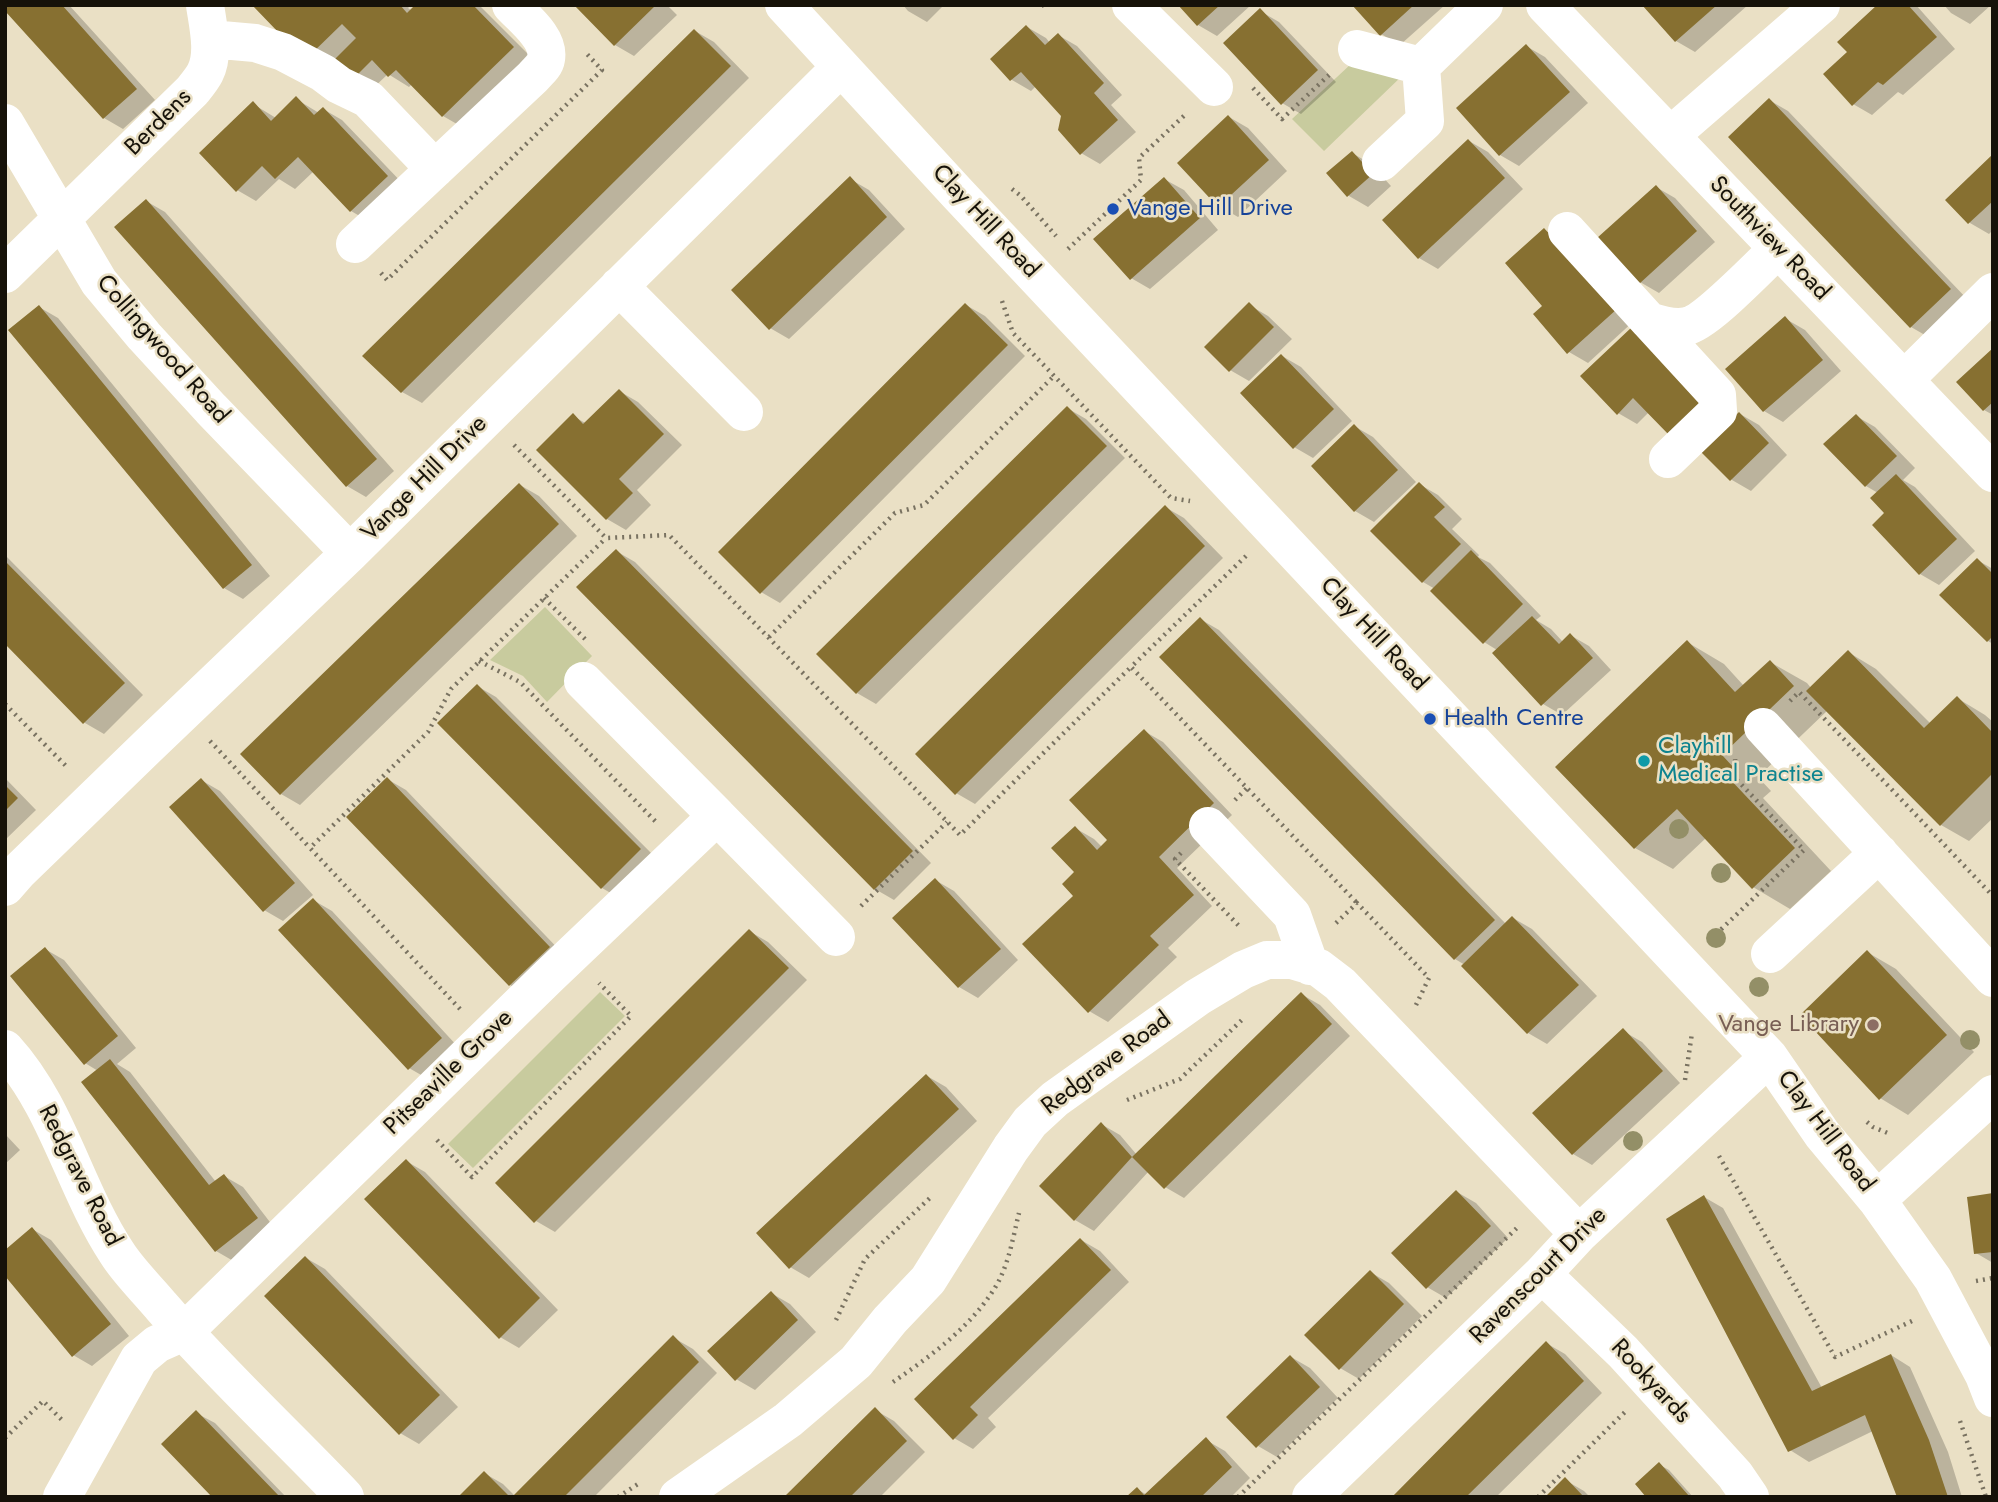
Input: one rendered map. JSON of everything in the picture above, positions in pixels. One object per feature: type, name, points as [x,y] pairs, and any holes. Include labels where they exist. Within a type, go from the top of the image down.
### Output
[{"type":"street","points":[[355,244],[546,62],[546,47],[542,40],[510,5]]},
{"type":"street","name":"Clay Hill Road","points":[[784,5],[1769,1057],[1822,1134],[1877,1200],[1934,1279],[1984,1375],[1993,1398]]},
{"type":"street","points":[[1131,5],[1205,96]]},
{"type":"street","points":[[1420,66],[1484,5]]},
{"type":"street","name":"Southview Road","points":[[1545,5],[1993,473]]},
{"type":"street","points":[[1671,135],[1821,5]]},
{"type":"street","points":[[207,22],[283,52],[368,99],[435,169]]},
{"type":"street","name":"Berdens","points":[[5,274],[192,91],[206,72],[209,57],[207,22]]},
{"type":"street","points":[[1357,49],[1420,66]]},
{"type":"street","points":[[1381,162],[1425,121],[1420,66]]},
{"type":"street","name":"Vange Hill Drive","points":[[5,887],[350,553],[841,67]]},
{"type":"street","name":"Collingwood Road","points":[[5,123],[99,282],[211,409],[350,553]]},
{"type":"street","points":[[1567,231],[1717,395],[1718,411],[1668,459]]},
{"type":"street","points":[[1649,321],[1668,327],[1687,326],[1704,318],[1778,249]]},
{"type":"street","points":[[619,286],[744,412]]},
{"type":"street","points":[[1905,380],[1993,292]]},
{"type":"street","points":[[590,665],[717,816],[845,925]]},
{"type":"street","points":[[1763,727],[1993,978]]},
{"type":"street","name":"Pitseaville Grove","points":[[184,1332],[717,816]]},
{"type":"street","points":[[1208,827],[1292,915],[1310,966]]},
{"type":"street","points":[[1770,954],[1879,853]]},
{"type":"street","name":"Redgrave Road","points":[[678,1497],[789,1420],[856,1362],[890,1320],[928,1280],[1011,1148],[1030,1122],[1055,1099],[1198,997],[1243,970],[1267,960],[1292,960],[1319,968],[1340,984],[1579,1234]]},
{"type":"street","name":"Redgrave Road","points":[[5,1049],[19,1064],[44,1104],[84,1194],[117,1254],[184,1332],[345,1497]]},
{"type":"street","name":"Ravenscourt Drive","points":[[1311,1497],[1542,1274],[1579,1234],[1769,1057]]},
{"type":"street","points":[[1877,1200],[1993,1094]]},
{"type":"street","name":"Rookyards","points":[[1542,1274],[1623,1352],[1735,1475],[1750,1497]]},
{"type":"street","points":[[62,1497],[139,1359],[157,1344],[184,1332]]},
{"type":"path","points":[[1068,250],[1141,180],[1139,158],[1205,96]]},
{"type":"path","points":[[1000,296],[1013,333],[1171,498],[1196,502]]},
{"type":"path","points":[[769,637],[895,513],[924,505],[1054,376]]},
{"type":"path","points":[[506,437],[606,538]]},
{"type":"path","points":[[310,848],[428,732],[451,689],[606,538],[669,534],[960,835],[1251,550]]},
{"type":"path","points":[[544,598],[590,665]]},
{"type":"path","points":[[479,661],[520,682],[660,826]]},
{"type":"path","points":[[1132,667],[1429,978],[1412,1013]]},
{"type":"path","points":[[5,704],[96,796]]},
{"type":"path","points":[[205,736],[467,1016]]},
{"type":"path","points":[[59,774],[75,759]]},
{"type":"path","points":[[845,925],[947,822]]},
{"type":"path","points":[[1330,930],[1357,903]]},
{"type":"path","points":[[435,1138],[472,1177],[631,1016],[596,980]]},
{"type":"path","points":[[1116,1104],[1180,1079],[1249,1014]]},
{"type":"path","points":[[1684,1090],[1692,1030]]},
{"type":"path","points":[[1717,1154],[1835,1357],[1913,1321]]},
{"type":"path","points":[[890,1385],[958,1332],[997,1285],[1020,1211]]},
{"type":"path","points":[[1238,1497],[1523,1222]]},
{"type":"path","points":[[1969,1282],[1993,1278]]},
{"type":"path","points":[[1908,1311],[1918,1330]]},
{"type":"path","points":[[5,1438],[43,1401],[71,1430]]},
{"type":"path","points":[[1538,1497],[1632,1405]]},
{"type":"path","points":[[1957,1413],[1986,1497]]},
{"type":"green space","points":[[1352,63],[1403,75],[1324,151],[1292,119]]},
{"type":"green space","points":[[545,607],[592,656],[547,702],[523,676],[490,660]]},
{"type":"green space","points":[[600,992],[625,1016],[473,1168],[448,1144]]},
{"type":"building","points":[[5,5],[62,5],[137,89],[103,119],[5,11]]},
{"type":"building","points":[[252,5],[400,5],[407,13],[415,5],[473,5],[514,47],[442,117],[396,70],[388,77],[372,60],[350,82],[331,63],[356,38],[342,24],[305,60]]},
{"type":"building","points":[[574,5],[656,5],[614,46]]},
{"type":"building","points":[[1178,5],[1220,5],[1197,26]]},
{"type":"building","points":[[1352,5],[1414,5],[1380,36]]},
{"type":"building","points":[[1642,5],[1717,5],[1675,42]]},
{"type":"building","points":[[1877,5],[1908,5],[1937,37],[1883,85],[1878,82],[1852,106],[1823,74],[1847,52],[1837,42]]},
{"type":"building","points":[[1260,8],[1318,70],[1281,105],[1223,43]]},
{"type":"building","points":[[1026,25],[1045,45],[1058,33],[1104,83],[1094,93],[1118,120],[1080,155],[1058,130],[1061,116],[1021,72],[1010,81],[990,59]]},
{"type":"building","points":[[694,29],[731,66],[401,393],[362,356]]},
{"type":"building","points":[[1526,44],[1570,92],[1499,156],[1456,108]]},
{"type":"building","points":[[296,96],[314,115],[323,107],[388,176],[350,212],[298,157],[275,179],[262,166],[236,192],[199,153],[253,101],[271,121]]},
{"type":"building","points":[[1769,98],[1951,289],[1910,328],[1728,137]]},
{"type":"building","points":[[1228,115],[1269,160],[1218,207],[1177,163]]},
{"type":"building","points":[[1468,139],[1505,178],[1418,259],[1382,220]]},
{"type":"building","points":[[1352,151],[1373,174],[1347,197],[1326,173]]},
{"type":"building","points":[[1993,154],[1993,201],[1968,224],[1945,200]]},
{"type":"building","points":[[850,176],[887,217],[769,330],[731,290]]},
{"type":"building","points":[[1164,177],[1200,218],[1130,280],[1093,239]]},
{"type":"building","points":[[1656,185],[1697,231],[1639,284],[1597,238]]},
{"type":"building","points":[[146,199],[377,459],[346,487],[114,227]]},
{"type":"building","points":[[1544,228],[1617,309],[1567,354],[1533,314],[1542,306],[1505,263]]},
{"type":"building","points":[[1249,302],[1274,327],[1229,372],[1204,347]]},
{"type":"building","points":[[965,303],[1008,345],[760,594],[718,552]]},
{"type":"building","points":[[39,305],[252,565],[223,589],[8,330]]},
{"type":"building","points":[[1785,316],[1823,360],[1763,412],[1725,369]]},
{"type":"building","points":[[1633,326],[1704,401],[1669,435],[1633,398],[1617,415],[1580,376]]},
{"type":"building","points":[[1993,348],[1993,402],[1983,411],[1956,382]]},
{"type":"building","points":[[1281,354],[1334,409],[1293,449],[1240,393]]},
{"type":"building","points":[[619,389],[664,434],[619,479],[633,493],[606,520],[536,450],[573,413],[583,424]]},
{"type":"building","points":[[1067,406],[1107,446],[856,694],[816,654]]},
{"type":"building","points":[[1739,412],[1769,443],[1730,481],[1700,451]]},
{"type":"building","points":[[1856,414],[1897,456],[1865,487],[1823,444]]},
{"type":"building","points":[[1354,424],[1398,470],[1354,512],[1311,466]]},
{"type":"building","points":[[1896,474],[1957,539],[1919,575],[1872,525],[1884,513],[1870,498]]},
{"type":"building","points":[[1419,482],[1445,507],[1434,517],[1461,544],[1422,583],[1370,531]]},
{"type":"building","points":[[519,483],[559,524],[280,795],[240,754]]},
{"type":"building","points":[[1165,505],[1205,546],[955,795],[915,754]]},
{"type":"building","points":[[616,549],[913,851],[874,890],[576,587]]},
{"type":"building","points":[[1471,550],[1523,604],[1483,644],[1430,591]]},
{"type":"building","points":[[1977,558],[1993,574],[1993,636],[1987,642],[1939,595]]},
{"type":"building","points":[[5,561],[125,683],[83,724],[5,644]]},
{"type":"building","points":[[1532,616],[1559,644],[1570,633],[1593,658],[1541,706],[1492,653]]},
{"type":"building","points":[[1200,617],[1495,920],[1454,960],[1159,657]]},
{"type":"building","name":"Clayhill Medical Practise","points":[[1687,640],[1735,692],[1770,660],[1794,686],[1722,755],[1735,769],[1727,776],[1795,848],[1752,889],[1677,809],[1634,849],[1555,767]]},
{"type":"building","points":[[1848,650],[1924,728],[1957,696],[1993,733],[1993,773],[1940,826],[1806,691]]},
{"type":"building","points":[[477,684],[641,849],[601,889],[437,723]]},
{"type":"building","points":[[1144,729],[1214,803],[1159,857],[1194,895],[1150,936],[1159,945],[1088,1013],[1022,944],[1073,896],[1062,884],[1074,872],[1051,848],[1075,826],[1097,850],[1107,840],[1069,800]]},
{"type":"building","points":[[387,777],[550,947],[509,986],[346,817]]},
{"type":"building","points":[[201,778],[295,883],[263,912],[169,807]]},
{"type":"building","points":[[5,785],[18,798],[5,811]]},
{"type":"building","points":[[935,878],[1001,949],[958,988],[892,918]]},
{"type":"building","points":[[313,898],[442,1038],[408,1070],[278,930]]},
{"type":"building","points":[[1512,916],[1579,985],[1527,1034],[1461,966]]},
{"type":"building","points":[[749,929],[789,968],[534,1223],[495,1183]]},
{"type":"building","points":[[45,947],[118,1036],[84,1065],[10,976]]},
{"type":"building","name":"Vange Library","points":[[1867,950],[1947,1035],[1879,1100],[1800,1015]]},
{"type":"building","points":[[1301,992],[1332,1024],[1164,1189],[1132,1157]]},
{"type":"building","points":[[1623,1028],[1663,1071],[1572,1155],[1532,1113]]},
{"type":"building","points":[[110,1059],[209,1185],[224,1174],[258,1218],[215,1252],[81,1082]]},
{"type":"building","points":[[926,1074],[959,1109],[789,1269],[756,1233]]},
{"type":"building","points":[[1101,1122],[1132,1157],[1074,1221],[1039,1186]]},
{"type":"building","points":[[406,1159],[540,1298],[499,1339],[364,1199]]},
{"type":"building","points":[[1456,1190],[1491,1226],[1426,1289],[1391,1253]]},
{"type":"building","points":[[1993,1193],[1993,1252],[1974,1254],[1967,1197]]},
{"type":"building","points":[[1704,1195],[1812,1391],[1891,1354],[1929,1440],[1948,1497],[1897,1497],[1865,1415],[1788,1452],[1666,1219]]},
{"type":"building","points":[[32,1227],[111,1324],[72,1357],[5,1276],[5,1250]]},
{"type":"building","points":[[1080,1238],[1111,1270],[970,1407],[978,1415],[953,1440],[914,1399]]},
{"type":"building","points":[[305,1256],[440,1395],[399,1435],[264,1296]]},
{"type":"building","points":[[1370,1270],[1404,1304],[1339,1370],[1304,1335]]},
{"type":"building","points":[[771,1291],[798,1320],[735,1381],[707,1351]]},
{"type":"building","points":[[673,1335],[699,1362],[564,1497],[512,1497]]},
{"type":"building","points":[[1546,1341],[1584,1381],[1466,1497],[1392,1497]]},
{"type":"building","points":[[1290,1355],[1320,1387],[1256,1448],[1226,1417]]},
{"type":"building","points":[[875,1407],[907,1441],[850,1497],[784,1497]]},
{"type":"building","points":[[196,1410],[280,1497],[212,1497],[161,1444]]},
{"type":"building","points":[[1206,1437],[1232,1467],[1201,1497],[1126,1497],[1137,1487],[1144,1495]]},
{"type":"building","points":[[1659,1462],[1690,1497],[1646,1497],[1635,1484]]},
{"type":"building","points":[[484,1471],[510,1497],[458,1497]]},
{"type":"building","points":[[1565,1477],[1584,1497],[1545,1497]]},
{"type":"place","name":"Vange Hill Drive","points":[[1113,209]]},
{"type":"place","name":"Health Centre","points":[[1430,719]]},
{"type":"place","name":"Clayhill Medical Practise","points":[[1644,761]]},
{"type":"place","name":"Vange Library","points":[[1873,1025]]}]
